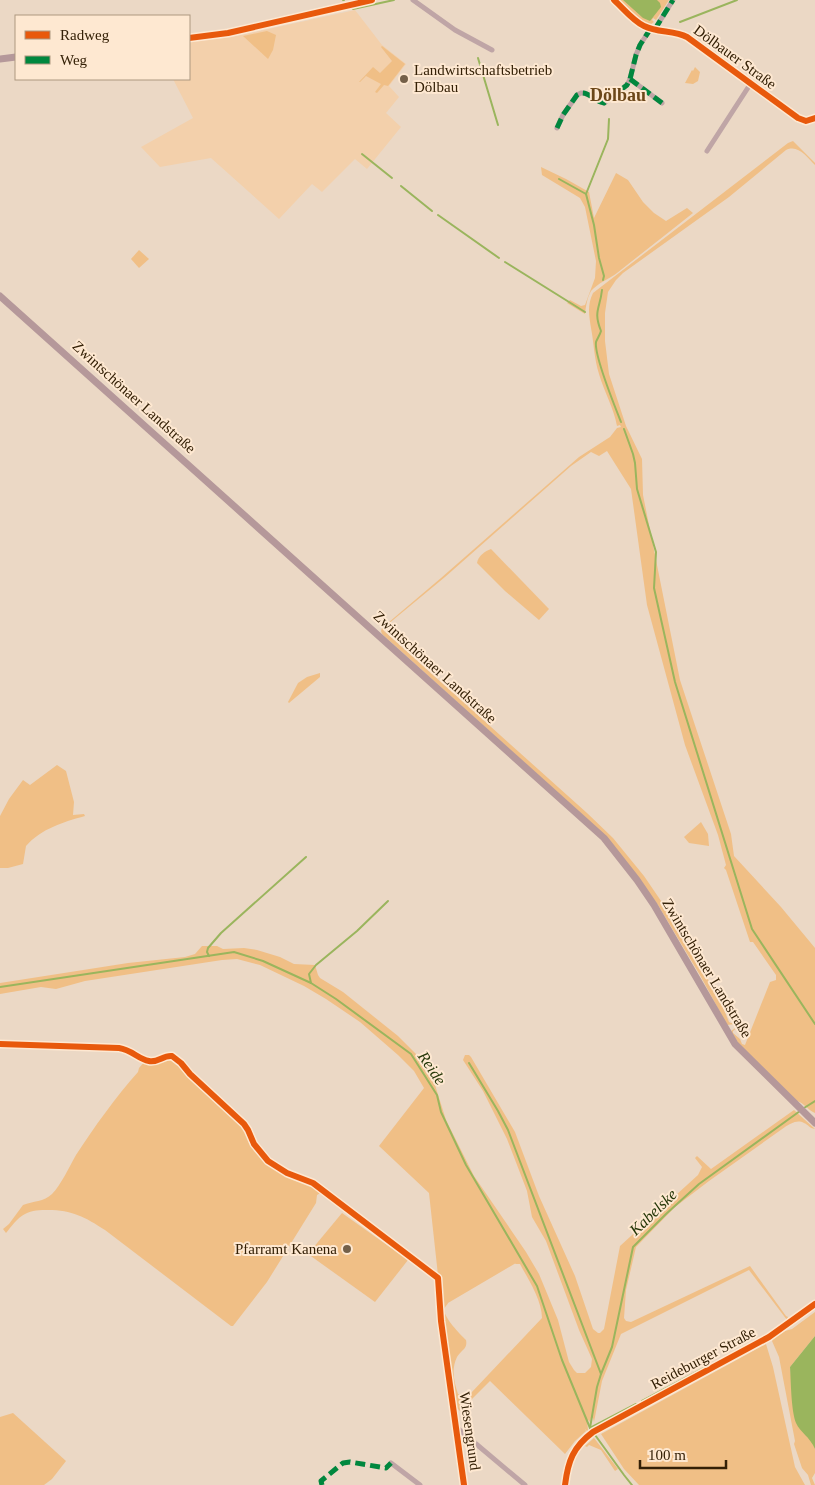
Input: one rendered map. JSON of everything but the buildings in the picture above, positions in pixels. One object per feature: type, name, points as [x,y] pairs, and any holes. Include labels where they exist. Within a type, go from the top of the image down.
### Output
[{"type":"main road","points":[[190,38],[228,33],[372,0]]},
{"type":"main road","name":"Dölbauer Straße","points":[[614,0],[638,22],[653,29],[674,32],[687,37],[798,118],[806,121],[815,118]]},
{"type":"main road","points":[[0,59],[15,57]]},
{"type":"main road","name":"Zwintschönaer Landstraße","points":[[0,296],[604,838],[654,905],[735,1044],[815,1123]]},
{"type":"main road","name":"Reideburger Straße","points":[[565,1485],[570,1458],[580,1444],[599,1428],[769,1337],[815,1304]]},
{"type":"street","points":[[413,0],[455,30],[492,50]]},
{"type":"street","points":[[557,128],[563,115],[577,95],[587,93],[598,102],[604,103],[627,86],[640,45],[673,0]]},
{"type":"street","points":[[630,79],[662,102]]},
{"type":"street","name":"Dölbauer Straße","points":[[707,151],[751,83]]},
{"type":"street","name":"Wiesengrund","points":[[450,1380],[464,1485]]},
{"type":"street","points":[[456,1426],[525,1485]]},
{"type":"street","points":[[391,1463],[420,1485]]},
{"type":"shaded area","points":[[618,0],[669,0],[656,20],[653,18],[654,22],[651,24],[637,18]]},
{"type":"shaded area","points":[[623,0],[657,0],[661,7],[650,21],[643,18]]},
{"type":"shaded area","points":[[355,10],[382,45],[406,64],[389,86],[399,97],[386,113],[401,127],[367,169],[355,159],[322,192],[312,184],[279,219],[211,158],[160,167],[141,147],[193,118],[174,80],[190,80],[190,42],[232,37]]},
{"type":"shaded area","points":[[267,31],[276,35],[273,50],[268,59],[243,36]]},
{"type":"shaded area","points":[[382,46],[405,64],[388,86],[384,85],[377,93],[375,92],[381,84],[366,76],[359,82],[373,67],[380,73],[392,61]]},
{"type":"shaded area","points":[[695,67],[700,72],[698,81],[693,84],[685,83],[692,70]]},
{"type":"shaded area","points":[[793,141],[815,165],[798,150],[786,150],[729,197],[623,273],[608,292],[605,313],[605,341],[609,374],[626,426],[642,459],[643,495],[680,680],[731,834],[734,856],[781,907],[815,948],[815,1113],[797,1101],[738,1043],[731,1031],[737,1027],[735,1024],[727,1025],[658,905],[596,827],[382,634],[381,631],[382,628],[579,457],[610,437],[617,428],[621,427],[620,425],[617,426],[596,363],[589,314],[593,293]],"holes":[[[607,451],[631,489],[647,605],[685,745],[718,835],[726,865],[724,868],[750,942],[753,942],[776,975],[776,980],[770,982],[745,1045],[733,1033],[738,1027],[736,1022],[729,1022],[721,1002],[672,917],[644,876],[613,838],[384,631],[387,625],[445,577],[571,466],[591,452],[599,456]]]},
{"type":"shaded area","points":[[541,167],[589,192],[594,218],[616,173],[628,180],[643,202],[666,221],[687,208],[693,213],[617,273],[594,288],[589,296],[585,314],[567,303],[570,300],[581,306],[585,305],[595,278],[596,261],[585,207],[580,198],[542,175]]},
{"type":"shaded area","points":[[139,250],[149,259],[139,268],[131,259]]},
{"type":"shaded area","points":[[491,549],[549,609],[539,620],[505,591],[477,563],[482,554]]},
{"type":"shaded area","points":[[320,673],[320,677],[288,702],[298,683],[307,677]]},
{"type":"shaded area","points":[[57,765],[66,771],[74,802],[73,815],[84,814],[85,816],[61,824],[38,835],[26,846],[23,864],[0,868],[0,816],[9,799],[23,780],[30,785]]},
{"type":"shaded area","points":[[701,822],[708,834],[709,846],[689,843],[684,837]]},
{"type":"shaded area","points":[[202,946],[217,946],[223,949],[244,948],[280,957],[294,964],[315,965],[320,978],[343,992],[398,1036],[421,1059],[435,1085],[446,1120],[474,1176],[539,1274],[558,1320],[569,1362],[577,1373],[585,1373],[591,1367],[592,1359],[579,1330],[546,1241],[532,1217],[527,1191],[507,1139],[483,1091],[463,1060],[465,1055],[471,1057],[515,1132],[539,1196],[575,1276],[593,1329],[598,1333],[604,1329],[620,1246],[698,1175],[702,1167],[695,1158],[697,1156],[711,1169],[794,1110],[815,1129],[799,1122],[794,1122],[785,1127],[675,1207],[636,1247],[626,1290],[624,1318],[626,1321],[631,1322],[750,1266],[788,1317],[787,1320],[749,1270],[621,1334],[602,1381],[594,1422],[593,1418],[591,1418],[590,1422],[587,1420],[588,1430],[585,1429],[586,1431],[565,1454],[490,1381],[460,1411],[455,1406],[443,1321],[429,1193],[379,1146],[424,1088],[414,1071],[398,1055],[360,1022],[326,999],[260,965],[237,959],[85,981],[56,989],[41,987],[0,994],[0,983],[195,954]],"holes":[[[515,1264],[520,1264],[534,1290],[540,1304],[542,1318],[471,1393],[458,1394],[454,1380],[454,1366],[457,1357],[465,1347],[466,1340],[449,1321],[444,1308],[448,1303]]]},
{"type":"shaded area","points":[[169,1057],[178,1062],[241,1123],[257,1151],[265,1159],[281,1170],[310,1182],[322,1192],[317,1195],[316,1203],[267,1282],[233,1326],[105,1230],[78,1215],[57,1210],[33,1211],[19,1218],[6,1233],[3,1229],[23,1205],[46,1199],[52,1194],[62,1181],[90,1133],[145,1061],[156,1062]]},
{"type":"shaded area","points":[[342,1213],[408,1260],[375,1302],[308,1254]]},
{"type":"shaded area","points":[[815,1312],[815,1336],[790,1367],[797,1424],[812,1441],[815,1449],[815,1473],[812,1478],[815,1485],[811,1485],[808,1475],[802,1468],[794,1444],[779,1357],[772,1341]]},
{"type":"shaded area","points":[[815,1336],[815,1449],[796,1423],[794,1417],[790,1367]]},
{"type":"shaded area","points":[[766,1344],[773,1367],[795,1467],[805,1485],[639,1485],[624,1469],[601,1434]]},
{"type":"shaded area","points":[[13,1413],[66,1461],[52,1479],[44,1485],[0,1485],[0,1417]]},
{"type":"shaded area","points":[[594,1438],[618,1469],[615,1471],[601,1450],[589,1445],[585,1446]]},
{"type":"waterway","points":[[353,9],[394,0]]},
{"type":"waterway","points":[[680,22],[737,0]]},
{"type":"waterway","points":[[478,58],[498,125]]},
{"type":"waterway","points":[[586,194],[608,139],[609,119]]},
{"type":"waterway","points":[[362,154],[392,178]]},
{"type":"waterway","points":[[559,179],[586,194],[594,225],[604,276],[603,280]]},
{"type":"waterway","points":[[401,186],[432,211]]},
{"type":"waterway","points":[[438,215],[499,258]]},
{"type":"waterway","points":[[505,262],[585,312]]},
{"type":"waterway","points":[[602,290],[597,314],[601,331],[596,342],[596,349],[621,422]]},
{"type":"waterway","points":[[624,429],[635,463],[637,489],[656,552],[654,588],[675,682],[752,929],[815,1024]]},
{"type":"waterway","points":[[209,956],[208,948],[221,933],[306,857]]},
{"type":"waterway","points":[[311,983],[309,974],[316,965],[357,931],[388,901]]},
{"type":"waterway","name":"Reide","points":[[0,987],[234,952],[263,961],[311,983],[411,1054],[437,1095],[441,1112],[466,1165],[537,1286],[562,1360],[590,1428],[632,1485]]},
{"type":"waterway","points":[[469,1063],[508,1130],[601,1374]]},
{"type":"waterway","name":"Kabelske","points":[[804,1108],[815,1101]]},
{"type":"waterway","name":"Kabelske","points":[[590,1428],[597,1387],[612,1347],[633,1247],[699,1184],[800,1111]]},
{"type":"waterway","points":[[642,1401],[708,1366]]},
{"type":"waterway","points":[[590,1428],[636,1404]]},
{"type":"marked path","points":[[655,29],[673,0]]},
{"type":"marked path","points":[[557,128],[563,115],[577,95],[584,93],[604,103],[627,85],[640,45],[651,28]]},
{"type":"marked path","points":[[630,79],[662,103]]},
{"type":"marked path","points":[[322,1485],[321,1481],[343,1463],[350,1462],[386,1468],[391,1463]]},
{"type":"cycle path","points":[[190,38],[228,33],[372,0]]},
{"type":"cycle path","points":[[614,0],[640,24],[655,30],[677,33],[687,37],[798,118],[806,121],[815,118]]},
{"type":"cycle path","points":[[0,1044],[119,1048],[145,1060],[152,1061],[172,1056],[244,1124],[254,1144],[268,1161],[287,1173],[313,1183],[438,1278],[441,1321],[464,1485]]},
{"type":"cycle path","points":[[565,1485],[570,1462],[576,1449],[593,1432],[769,1337],[815,1304]]},
{"type":"place","name":"Landwirtschaftsbetrieb Dölbau","points":[[404,79]]},
{"type":"place","name":"Pfarramt Kanena","points":[[347,1249]]},
{"type":"district","name":"Dölbau","points":[[618,95]]}]
